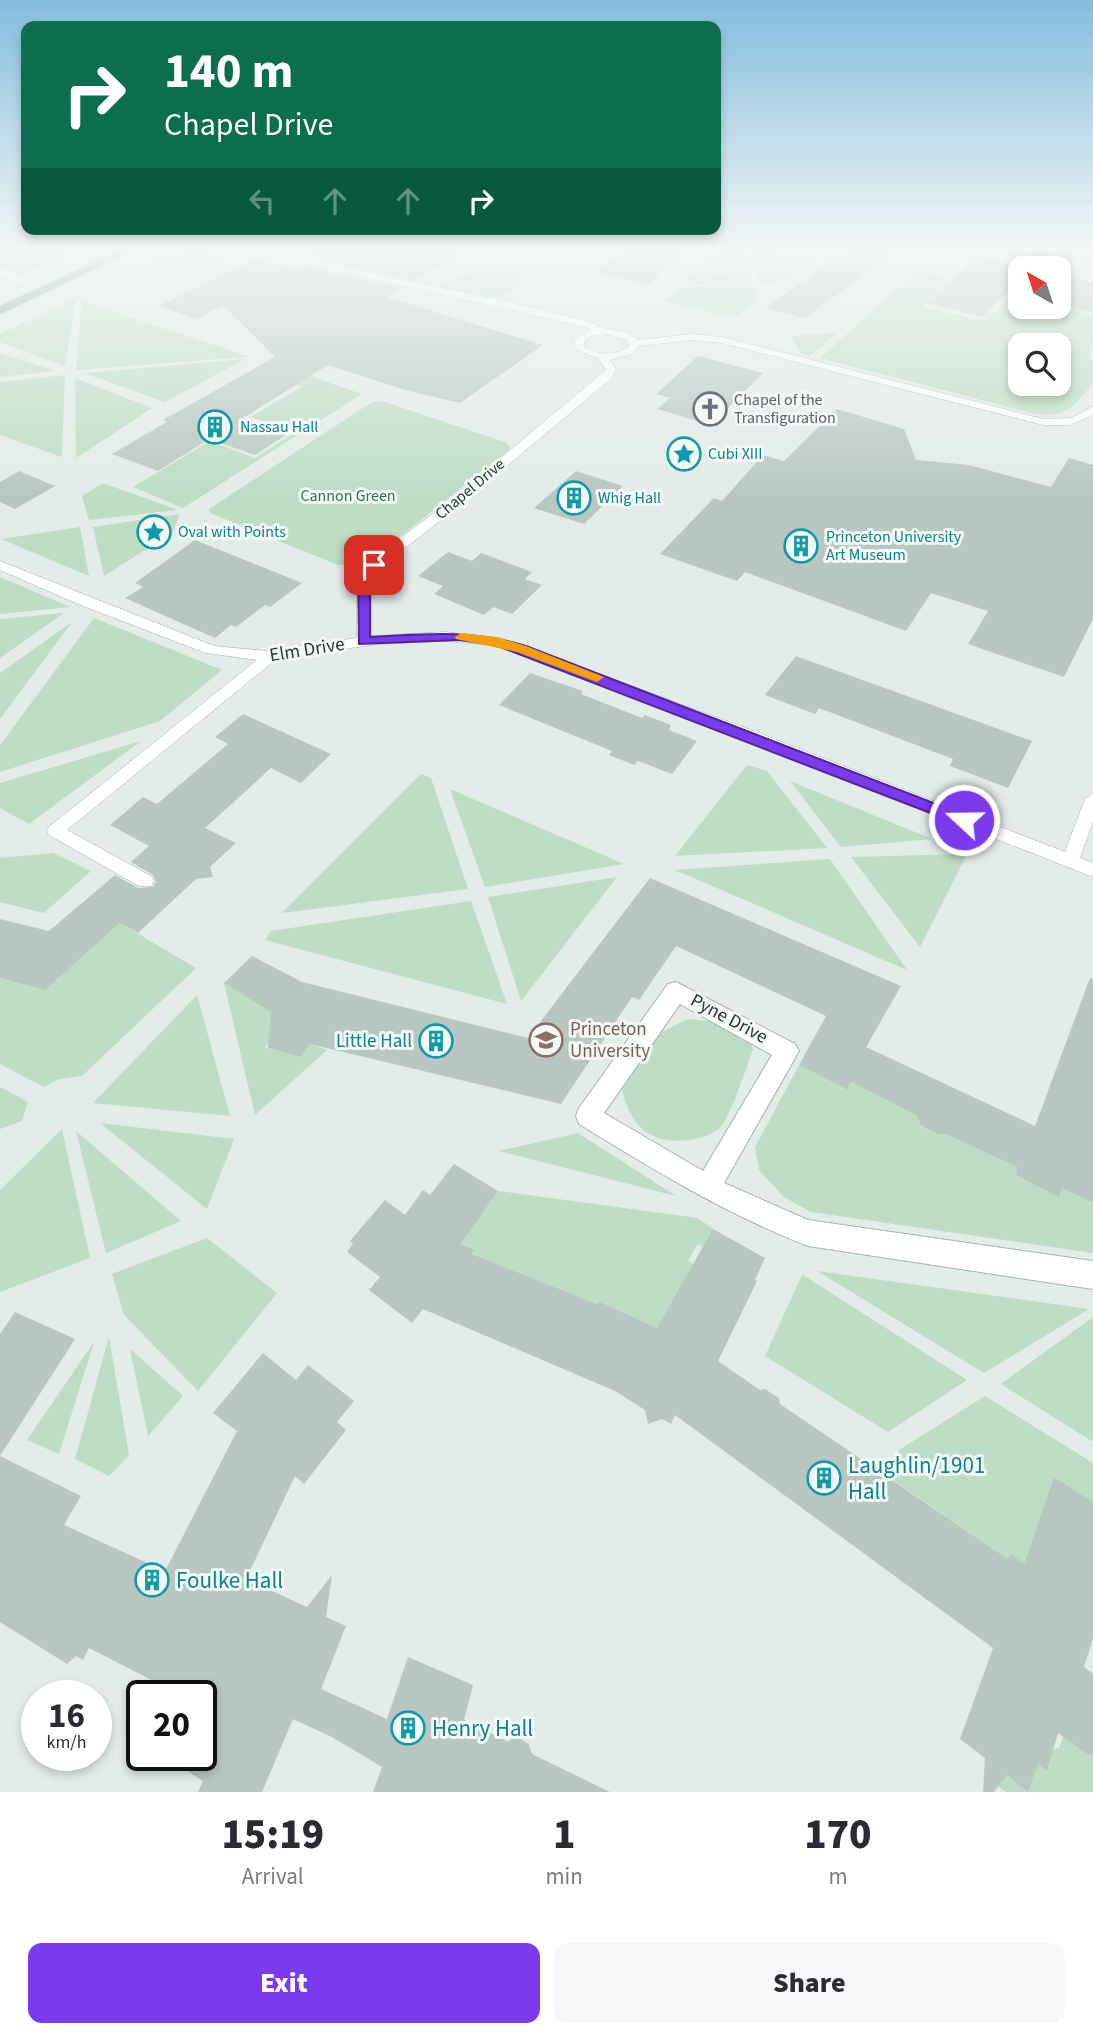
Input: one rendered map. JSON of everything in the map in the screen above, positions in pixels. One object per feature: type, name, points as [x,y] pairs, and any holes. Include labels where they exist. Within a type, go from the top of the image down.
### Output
[{"type":"street","name":"Pyne Drive","points":[[707,1188],[787,1051],[676,991],[588,1116],[707,1188],[767,1219],[808,1233],[1093,1275]]},
{"type":"lane","points":[[635,343],[630,352],[603,357],[586,352],[578,344],[583,336],[597,331],[625,334],[635,343],[692,337],[722,340],[1043,422],[1069,422],[1088,415],[1093,409]]},
{"type":"lane","name":"Chapel Drive","points":[[364,641],[364,577],[374,565],[450,508],[608,376],[611,370],[603,357]]},
{"type":"lane","name":"Elm Drive","points":[[0,565],[88,603],[211,650],[244,657],[270,657],[364,641],[459,636],[496,641],[1093,870]]},
{"type":"lane","points":[[145,881],[55,831],[270,657]]},
{"type":"lane","points":[[1070,861],[1093,799]]},
{"type":"green space","points":[[9,330],[71,330],[65,366],[0,342],[0,334]]},
{"type":"green space","points":[[80,330],[168,330],[250,357],[76,370]]},
{"type":"green space","points":[[852,330],[1093,330],[1089,357],[1093,362],[1093,383],[1069,409],[1046,415],[820,358]]},
{"type":"green space","points":[[836,333],[810,356],[800,353],[792,336]]},
{"type":"green space","points":[[0,353],[55,371],[0,377]]},
{"type":"green space","points":[[245,359],[165,402],[84,373]]},
{"type":"green space","points":[[298,372],[362,394],[183,508],[133,487],[210,441],[255,458],[294,433],[251,417],[301,387],[284,380]]},
{"type":"green space","points":[[65,375],[62,457],[0,435],[0,382]]},
{"type":"green space","points":[[75,378],[152,408],[76,458]]},
{"type":"green space","name":"Cannon Green","points":[[382,401],[504,442],[510,446],[509,450],[370,561],[360,565],[338,565],[210,513],[209,509],[372,402]]},
{"type":"green space","points":[[103,483],[178,510],[89,520],[82,496]]},
{"type":"green space","points":[[180,514],[172,533],[104,576],[93,527]]},
{"type":"green space","points":[[80,527],[89,576],[1,539]]},
{"type":"green space","points":[[0,577],[70,607],[0,614]]},
{"type":"green space","points":[[64,613],[0,658],[0,619]]},
{"type":"green space","points":[[94,618],[222,670],[160,721],[0,772],[0,745]]},
{"type":"green space","points":[[72,622],[0,719],[0,673]]},
{"type":"green space","points":[[141,741],[29,824],[0,808],[0,783]]},
{"type":"green space","points":[[747,765],[767,771],[827,848],[675,856]]},
{"type":"green space","points":[[421,774],[431,778],[468,889],[282,913]]},
{"type":"green space","points":[[790,781],[932,839],[841,847]]},
{"type":"green space","points":[[450,789],[624,864],[485,887]]},
{"type":"green space","points":[[53,853],[91,871],[44,913],[0,902],[0,858]]},
{"type":"green space","points":[[967,854],[920,947],[851,857]]},
{"type":"green space","points":[[830,859],[907,970],[675,870]]},
{"type":"green space","points":[[617,877],[521,1001],[488,897]]},
{"type":"green space","points":[[471,901],[507,1004],[265,940],[271,931]]},
{"type":"green space","points":[[120,923],[196,968],[82,1076],[59,1079],[44,1087],[0,1064],[0,978],[45,990]]},
{"type":"green space","points":[[224,983],[274,1013],[276,1031],[265,1048],[301,1056],[310,1044],[327,1050],[255,1115]]},
{"type":"green space","points":[[197,995],[230,1116],[93,1103]]},
{"type":"green space","points":[[688,1019],[721,1022],[745,1033],[753,1049],[733,1103],[720,1128],[690,1140],[676,1141],[644,1131],[631,1114],[622,1089],[659,1033]]},
{"type":"green space","points":[[799,1065],[846,1090],[851,1082],[916,1115],[921,1127],[937,1134],[946,1134],[1017,1167],[1016,1175],[1059,1196],[1062,1188],[1093,1203],[1093,1253],[811,1212],[784,1197],[759,1170],[755,1147]]},
{"type":"green space","points":[[0,1087],[28,1102],[22,1121],[0,1129]]},
{"type":"green space","points":[[100,1123],[234,1139],[207,1209]]},
{"type":"green space","points":[[62,1129],[90,1258],[0,1292],[0,1190]]},
{"type":"green space","points":[[76,1131],[181,1221],[106,1253]]},
{"type":"green space","points":[[578,1133],[676,1196],[499,1151]]},
{"type":"green space","points":[[498,1191],[698,1218],[713,1229],[703,1247],[698,1244],[688,1261],[694,1265],[657,1328],[600,1302],[597,1304],[472,1254],[474,1249],[461,1244]]},
{"type":"green space","points":[[207,1238],[277,1293],[198,1391],[124,1315],[112,1274]]},
{"type":"green space","points":[[817,1271],[1089,1309],[984,1373]]},
{"type":"green space","points":[[802,1275],[967,1380],[888,1432],[765,1356]]},
{"type":"green space","points":[[1093,1317],[1093,1442],[1001,1384]]},
{"type":"green space","points":[[109,1337],[129,1455],[109,1476],[75,1459]]},
{"type":"green space","points":[[94,1342],[59,1454],[27,1440]]},
{"type":"green space","points":[[130,1349],[183,1396],[148,1436]]},
{"type":"green space","points":[[985,1396],[1093,1463],[1093,1502],[1054,1477],[1024,1564],[1010,1554],[1008,1559],[890,1478],[899,1450]]},
{"type":"green space","points":[[1063,1736],[1093,1758],[1093,1792],[1006,1792],[998,1786],[1007,1775],[1028,1791],[1038,1764],[1047,1771],[1053,1749],[1059,1748]]},
{"type":"building","points":[[248,330],[493,330],[543,345],[460,403],[405,390],[328,365],[243,418],[289,433],[255,455],[209,439],[158,471],[112,454],[167,422],[163,420],[275,357]]},
{"type":"building","points":[[698,356],[763,373],[711,425],[657,409],[670,398],[656,394]]},
{"type":"building","name":"Princeton University Art Museum","points":[[837,409],[904,429],[916,460],[969,465],[1051,487],[1069,458],[1093,465],[1093,619],[1064,677],[968,644],[988,611],[931,593],[906,631],[745,572],[737,581],[660,554],[714,498],[722,501],[763,455],[784,461]]},
{"type":"building","points":[[19,471],[55,486],[15,509],[0,502],[0,482]]},
{"type":"building","name":"Whig Hall","points":[[576,471],[623,486],[584,524],[534,508]]},
{"type":"building","points":[[195,540],[302,583],[270,607],[265,605],[236,627],[231,625],[215,638],[125,598],[143,587],[135,583]]},
{"type":"building","points":[[448,552],[472,561],[481,553],[532,572],[525,579],[542,585],[512,614],[493,607],[484,615],[434,594],[443,586],[418,576]]},
{"type":"building","points":[[796,656],[1032,741],[1008,788],[950,766],[953,759],[819,708],[815,714],[765,695]]},
{"type":"building","points":[[530,673],[583,691],[581,694],[642,718],[645,715],[671,725],[669,730],[697,741],[672,774],[638,761],[634,765],[609,755],[612,751],[499,705]]},
{"type":"building","points":[[243,714],[331,754],[301,783],[271,768],[205,828],[236,843],[210,867],[213,877],[196,879],[138,933],[120,923],[45,990],[0,978],[0,919],[49,931],[115,875],[138,888],[153,887],[156,882],[153,875],[131,862],[149,846],[110,825],[143,797],[157,804],[228,744],[215,737]]},
{"type":"building","name":"Little Hall","points":[[650,878],[901,986],[866,1047],[1035,1126],[1090,978],[1093,979],[1093,1203],[1062,1188],[1059,1197],[1016,1175],[1017,1167],[946,1134],[937,1134],[921,1126],[916,1115],[851,1082],[847,1090],[799,1065],[826,1016],[676,946],[639,1000],[632,997],[561,1104],[310,1044],[301,1057],[268,1048],[271,1012],[224,983],[252,956],[302,982],[528,1038]]},
{"type":"building","name":"Laughlin/1901 Hall","points":[[454,1164],[498,1191],[461,1244],[474,1249],[472,1254],[597,1304],[600,1302],[657,1328],[713,1229],[765,1258],[755,1280],[757,1281],[718,1361],[760,1390],[765,1389],[779,1398],[780,1404],[1008,1559],[1010,1553],[1024,1564],[1054,1477],[1093,1502],[1093,1639],[1084,1667],[1093,1674],[1093,1758],[1058,1733],[1047,1771],[1038,1764],[1028,1792],[1007,1775],[994,1792],[983,1792],[985,1758],[960,1739],[993,1648],[675,1415],[671,1424],[662,1419],[648,1424],[645,1410],[615,1391],[423,1309],[412,1323],[369,1290],[380,1277],[347,1252],[353,1244],[350,1241],[385,1200],[405,1215],[423,1190],[430,1195]]},
{"type":"building","points":[[15,1312],[75,1339],[0,1456],[0,1334]]},
{"type":"building","name":"Foulke Hall","points":[[263,1353],[296,1380],[308,1365],[354,1401],[337,1422],[346,1430],[304,1484],[295,1476],[246,1579],[307,1607],[332,1575],[326,1617],[346,1626],[321,1689],[387,1719],[408,1657],[473,1685],[464,1720],[508,1742],[515,1736],[529,1744],[532,1754],[610,1792],[373,1792],[382,1767],[332,1737],[293,1719],[262,1792],[198,1792],[203,1781],[187,1771],[217,1771],[217,1680],[152,1680],[89,1648],[83,1660],[76,1656],[67,1664],[0,1622],[0,1456],[81,1496],[64,1525],[165,1571],[237,1431],[213,1413]]},
{"type":"slow traffic","points":[[461,637],[496,641],[597,677]]},
{"type":"place","name":"Chapel of the Transfiguration","points":[[710,409]]},
{"type":"place","name":"Nassau Hall","points":[[215,427]]},
{"type":"place","name":"Cubi XIII","points":[[684,454]]},
{"type":"place","name":"Whig Hall","points":[[574,498]]},
{"type":"place","name":"Oval with Points","points":[[154,532]]},
{"type":"place","name":"Princeton University Art Museum","points":[[801,546]]},
{"type":"place","name":"Princeton University","points":[[546,1040]]},
{"type":"place","name":"Little Hall","points":[[436,1041]]},
{"type":"place","name":"Laughlin/1901 Hall","points":[[824,1478]]},
{"type":"place","name":"Foulke Hall","points":[[152,1580]]},
{"type":"place","name":"Henry Hall","points":[[408,1728]]},
{"type":"route","points":[[374,565],[364,577],[364,641],[459,636],[496,641],[747,734],[964,820]]}]
